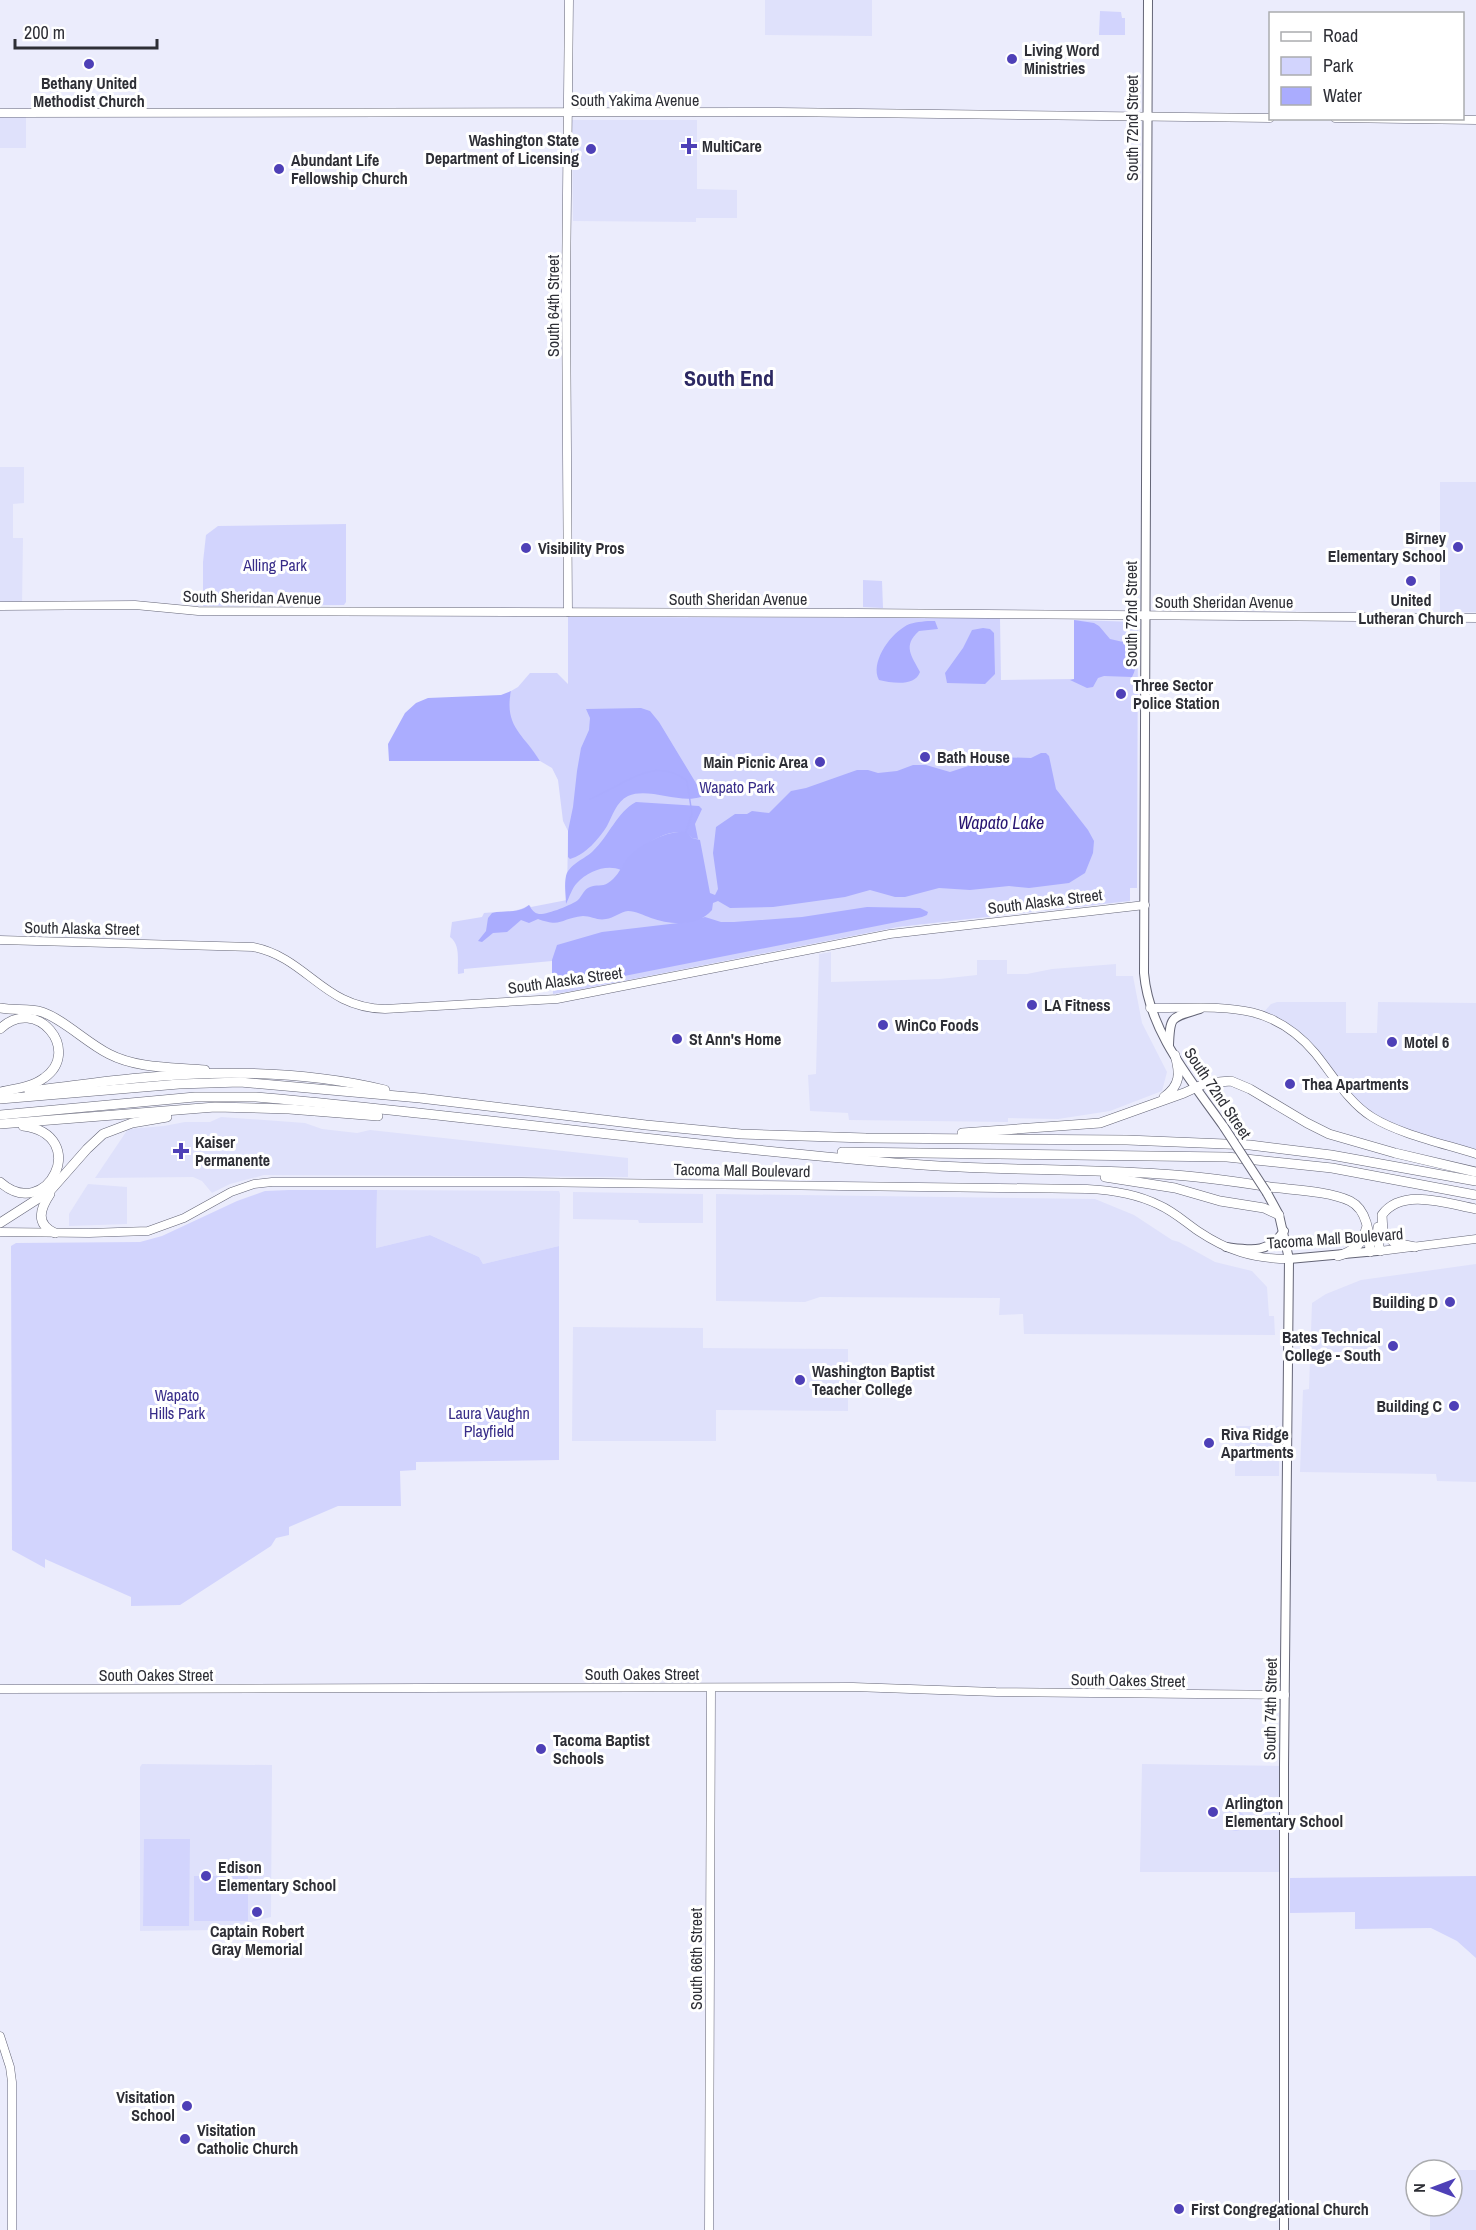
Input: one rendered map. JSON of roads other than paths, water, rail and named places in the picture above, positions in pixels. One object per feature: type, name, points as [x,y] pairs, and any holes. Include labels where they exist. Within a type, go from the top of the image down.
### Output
[{"type":"highway","points":[[0,1008],[32,1010],[46,1014],[102,1050],[125,1060],[241,1074],[355,1083],[420,1098]]},
{"type":"highway","points":[[0,1029],[16,1019],[39,1021],[52,1032],[57,1041],[59,1053],[51,1072],[44,1079],[26,1087],[0,1093]]},
{"type":"highway","points":[[1147,1107],[1170,1093],[1176,1086],[1179,1075],[1175,1055]]},
{"type":"highway","points":[[0,1093],[137,1078],[241,1074]]},
{"type":"highway","points":[[897,1138],[1087,1125],[1116,1119],[1216,1081],[1240,1083],[1329,1134],[1476,1172]]},
{"type":"highway","points":[[0,1100],[179,1084],[240,1082],[420,1098],[683,1129],[789,1136],[1127,1140],[1251,1145],[1331,1155],[1476,1181]]},
{"type":"highway","points":[[0,1115],[195,1097],[245,1097],[911,1164],[1034,1171],[1120,1179],[1167,1186],[1220,1201],[1263,1208],[1279,1215]]},
{"type":"highway","points":[[0,1124],[191,1109],[278,1108],[534,1127]]},
{"type":"highway","points":[[55,1233],[45,1227],[41,1212],[49,1196],[68,1172],[92,1143],[103,1134],[122,1126],[170,1116],[278,1108]]},
{"type":"highway","points":[[0,1124],[26,1126],[40,1131],[54,1140],[59,1157],[55,1176],[48,1185],[37,1192],[18,1192],[0,1182]]},
{"type":"highway","points":[[741,1147],[860,1152],[1227,1157],[1332,1168],[1476,1195]]},
{"type":"highway","points":[[1034,1171],[1149,1173],[1208,1178],[1344,1199],[1358,1206],[1363,1213],[1370,1252]]},
{"type":"highway","points":[[0,1223],[41,1197],[68,1172]]},
{"type":"highway","points":[[1380,1251],[1378,1234],[1382,1215],[1392,1204],[1408,1199],[1476,1209]]},
{"type":"highway","points":[[1382,1215],[1381,1228],[1384,1236],[1395,1243],[1415,1247]]},
{"type":"highway","points":[[1338,1256],[1359,1244],[1365,1235],[1366,1223]]},
{"type":"main road","name":"South 72nd Street","points":[[1148,0],[1144,973],[1150,1008],[1169,1046],[1266,1193]]},
{"type":"main road","points":[[1169,1046],[1169,1025],[1173,1019],[1200,1009]]},
{"type":"main road","name":"South 74th Street","points":[[1266,1193],[1279,1215],[1289,1259],[1284,2230]]},
{"type":"main road","points":[[1226,1247],[1266,1248],[1284,1231]]},
{"type":"main road","name":"Tacoma Mall Boulevard","points":[[1289,1259],[1380,1251]]},
{"type":"street","name":"South 64th Street","points":[[568,612],[566,292],[569,0]]},
{"type":"street","name":"South Yakima Avenue","points":[[0,113],[778,112],[1269,118]]},
{"type":"street","name":"South Sheridan Avenue","points":[[0,606],[135,605],[198,611],[1476,618]]},
{"type":"street","name":"South Alaska Street","points":[[0,940],[253,947],[283,957],[342,1000],[366,1007],[391,1009],[567,997],[890,934],[1145,905]]},
{"type":"street","points":[[1150,1008],[1248,1010],[1282,1023],[1301,1038],[1350,1098],[1372,1117],[1476,1154]]},
{"type":"street","name":"Tacoma Mall Boulevard","points":[[0,1232],[133,1233],[155,1229],[184,1218],[231,1192],[254,1184],[272,1182],[495,1182],[1099,1189],[1133,1195],[1167,1209],[1196,1230],[1226,1247],[1260,1258],[1289,1259]]},
{"type":"street","name":"Tacoma Mall Boulevard","points":[[1380,1251],[1476,1239]]},
{"type":"street","name":"South Oakes Street","points":[[0,1689],[853,1687],[996,1692],[1285,1695]]},
{"type":"street","name":"South 66th Street","points":[[709,2230],[711,1688]]},
{"type":"street","points":[[0,2036],[10,2067],[12,2082],[12,2230]]},
{"type":"water","name":"Wapato Lake","points":[[1041,753],[1049,756],[1056,789],[1094,841],[1093,853],[1085,873],[1069,883],[1029,888],[1009,886],[970,890],[939,888],[905,897],[895,897],[870,890],[845,897],[773,907],[730,908],[718,901],[713,903],[712,910],[706,916],[683,923],[659,920],[628,911],[609,918],[597,919],[583,916],[557,923],[538,919],[529,923],[521,920],[507,932],[493,933],[482,942],[478,941],[486,931],[488,918],[492,913],[516,911],[529,905],[534,912],[542,914],[565,907],[578,900],[588,888],[611,881],[636,850],[661,836],[678,832],[686,832],[692,838],[700,840],[710,893],[715,895],[718,889],[713,853],[716,827],[735,814],[747,814],[752,811],[769,813],[791,791],[857,770],[878,773],[897,771],[913,765],[926,765],[950,772],[996,757],[1031,758]]},
{"type":"waterway","points":[[590,799],[651,771],[675,773],[687,781],[692,814],[686,832]]},
{"type":"place","name":"Living Word Ministries","points":[[1012,59]]},
{"type":"place","name":"Bethany United Methodist Church","points":[[89,64]]},
{"type":"place","name":"MultiCare","points":[[689,146]]},
{"type":"place","name":"Washington State Department of Licensing","points":[[591,149]]},
{"type":"place","name":"Abundant Life Fellowship Church","points":[[279,169]]},
{"type":"place","name":"Birney Elementary School","points":[[1458,547]]},
{"type":"place","name":"Visibility Pros","points":[[526,548]]},
{"type":"place","name":"United Lutheran Church","points":[[1411,581]]},
{"type":"place","name":"Three Sector Police Station","points":[[1121,694]]},
{"type":"place","name":"Bath House","points":[[925,757]]},
{"type":"place","name":"Main Picnic Area","points":[[820,762]]},
{"type":"place","name":"LA Fitness","points":[[1032,1005]]},
{"type":"place","name":"WinCo Foods","points":[[883,1025]]},
{"type":"place","name":"St Ann's Home","points":[[677,1039]]},
{"type":"place","name":"Motel 6","points":[[1392,1042]]},
{"type":"place","name":"Thea Apartments","points":[[1290,1084]]},
{"type":"place","name":"Kaiser Permanente","points":[[181,1151]]},
{"type":"place","name":"Building D","points":[[1450,1302]]},
{"type":"place","name":"Bates Technical College - South","points":[[1393,1346]]},
{"type":"place","name":"Washington Baptist Teacher College","points":[[800,1380]]},
{"type":"place","name":"Building C","points":[[1454,1406]]},
{"type":"place","name":"Riva Ridge Apartments","points":[[1209,1443]]},
{"type":"place","name":"Tacoma Baptist Schools","points":[[541,1749]]},
{"type":"place","name":"Arlington Elementary School","points":[[1213,1812]]},
{"type":"place","name":"Edison Elementary School","points":[[206,1876]]},
{"type":"place","name":"Captain Robert Gray Memorial","points":[[257,1912]]},
{"type":"place","name":"Visitation School","points":[[187,2106]]},
{"type":"place","name":"Visitation Catholic Church","points":[[185,2139]]},
{"type":"place","name":"First Congregational Church","points":[[1179,2209]]},
{"type":"district","name":"South End","points":[[729,378]]},
{"type":"park label","name":"Alling Park","points":[[275,565]]},
{"type":"park label","name":"Wapato Park","points":[[737,787]]},
{"type":"park label","name":"Wapato Hills Park","points":[[177,1404]]},
{"type":"park label","name":"Laura Vaughn Playfield","points":[[489,1422]]}]
